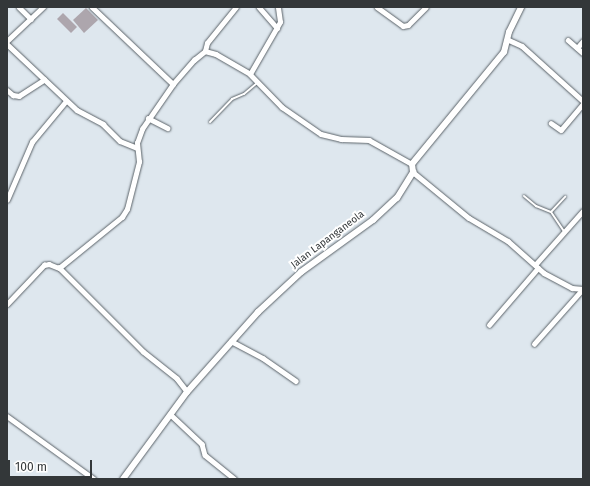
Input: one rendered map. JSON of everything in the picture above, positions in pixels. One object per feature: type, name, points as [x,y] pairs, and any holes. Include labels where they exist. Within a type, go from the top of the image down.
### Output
[{"type":"street","points":[[19,7],[32,19]]},
{"type":"street","points":[[43,7],[7,43],[66,101],[103,124],[120,141],[138,148]]},
{"type":"street","points":[[92,7],[173,84]]},
{"type":"street","points":[[59,268],[122,217],[127,209],[139,162],[139,137],[148,118],[173,84],[205,51],[207,43],[236,7]]},
{"type":"street","points":[[260,7],[277,28]]},
{"type":"street","points":[[250,74],[277,28],[280,19],[278,7]]},
{"type":"street","points":[[377,7],[403,26],[408,26],[426,7]]},
{"type":"street","points":[[521,7],[509,32],[509,40],[504,52],[487,75],[412,164],[413,172],[469,218],[508,241],[536,266],[558,281],[582,290],[534,344]]},
{"type":"street","points":[[509,40],[522,46],[583,102],[561,130],[551,124]]},
{"type":"street","points":[[568,40],[583,53]]},
{"type":"street","points":[[577,48],[583,41]]},
{"type":"street","points":[[205,51],[250,74],[282,107],[321,134],[342,139],[369,140],[412,164]]},
{"type":"street","points":[[7,90],[13,96],[19,96],[44,80]]},
{"type":"street","points":[[7,200],[32,142],[66,101]]},
{"type":"street","points":[[148,118],[168,128]]},
{"type":"street","name":"Jalan Lapanganeola","points":[[123,479],[187,392],[231,341],[301,272],[373,220],[397,198],[413,172]]},
{"type":"street","points":[[489,325],[564,231],[583,211]]},
{"type":"street","points":[[7,304],[44,265],[49,264],[59,268],[143,352],[177,379],[187,392]]},
{"type":"street","points":[[231,341],[263,358],[296,381]]},
{"type":"street","points":[[170,414],[202,444],[205,454],[235,479]]},
{"type":"street","points":[[7,416],[94,479]]},
{"type":"lane","points":[[210,122],[232,99],[244,94],[258,82]]},
{"type":"lane","points":[[524,196],[536,206],[551,212],[564,231]]},
{"type":"lane","points":[[551,212],[565,197]]},
{"type":"building","points":[[86,8],[98,20],[84,33],[73,20]]},
{"type":"building","points":[[63,13],[77,27],[71,33],[57,19]]}]
